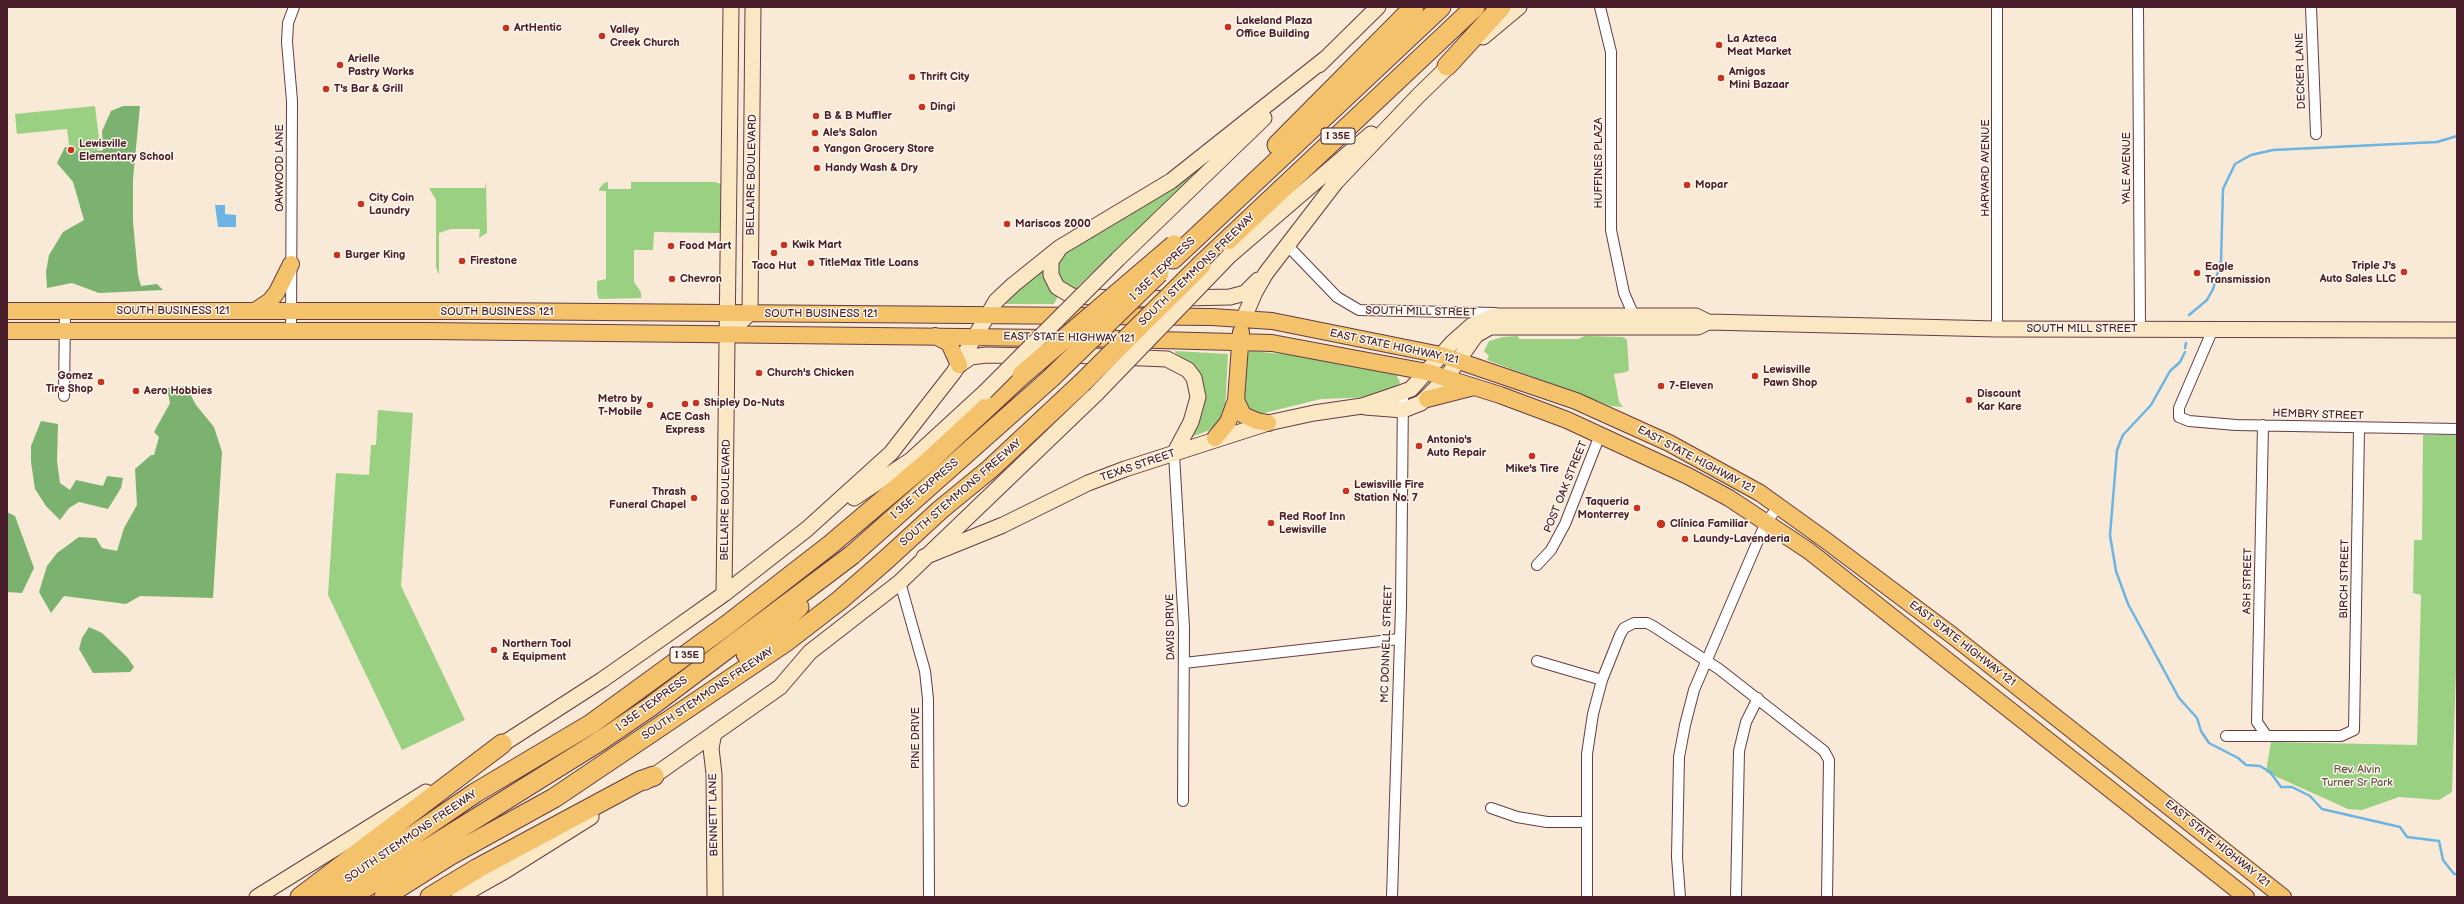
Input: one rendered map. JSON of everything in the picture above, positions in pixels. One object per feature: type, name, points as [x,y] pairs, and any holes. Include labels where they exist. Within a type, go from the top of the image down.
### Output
[{"type":"highway","name":"SOUTH STEMMONS FREEWAY","points":[[323,897],[475,792],[591,724],[727,625],[830,545],[928,462],[1022,375],[1173,252],[1414,7]]},
{"type":"highway","points":[[1359,64],[1388,51],[1437,7]]},
{"type":"highway","name":"I 35E TEXPRESS","points":[[350,897],[618,728],[852,555],[1051,378],[1173,252],[1441,7]]},
{"type":"highway","name":"SOUTH STEMMONS FREEWAY","points":[[384,897],[449,856],[554,798],[787,641],[840,600],[940,510],[990,469],[1082,383],[1201,265],[1475,7]]},
{"type":"highway","points":[[1447,66],[1501,7]]},
{"type":"highway","points":[[649,734],[772,633],[852,555]]},
{"type":"highway","points":[[300,897],[502,744]]},
{"type":"highway","points":[[430,897],[478,868],[640,781],[654,776]]},
{"type":"main road","name":"BELLAIRE BOULEVARD","points":[[724,594],[731,7]]},
{"type":"main road","name":"BELLAIRE BOULEVARD","points":[[750,313],[753,7]]},
{"type":"main road","points":[[806,529],[911,460],[985,392],[1118,259],[1378,7]]},
{"type":"main road","name":"SOUTH STEMMONS FREEWAY","points":[[1243,320],[1255,292],[1266,272],[1336,182],[1447,66],[1519,7]]},
{"type":"main road","points":[[257,897],[602,680],[724,594],[806,529],[891,453],[959,364],[974,336],[996,301],[1013,285],[1059,248],[1171,181],[1326,58]]},
{"type":"main road","points":[[730,70],[753,71]]},
{"type":"main road","name":"SOUTH STEMMONS FREEWAY","points":[[459,897],[505,871],[654,776],[780,687],[810,652],[900,582],[924,557],[1098,393],[1229,256],[1334,164],[1418,96]]},
{"type":"main road","points":[[1059,248],[1051,261],[1051,275],[1057,287],[1072,296],[1138,299],[1230,297],[1245,293],[1266,272]]},
{"type":"main road","points":[[255,311],[270,301],[277,292],[291,264]]},
{"type":"main road","name":"SOUTH BUSINESS 121","points":[[7,311],[452,311],[988,315]]},
{"type":"main road","points":[[428,331],[429,311]]},
{"type":"main road","points":[[452,311],[452,332]]},
{"type":"main road","points":[[728,334],[750,313]]},
{"type":"main road","points":[[843,336],[882,324],[886,314]]},
{"type":"main road","name":"EAST STATE HIGHWAY 121","points":[[988,315],[1212,317],[1272,321],[1441,355],[1568,398],[1627,424],[1724,472],[1779,506],[1917,609],[2056,716],[2283,897]]},
{"type":"main road","name":"SOUTH MILL STREET","points":[[1427,372],[1441,355],[1471,326],[1494,316],[1510,320],[1634,322],[1698,328],[1708,322],[1997,329],[2457,330]]},
{"type":"main road","points":[[1215,438],[1228,422],[1236,400],[1239,342],[1243,320]]},
{"type":"main road","name":"SOUTH MILL STREET","points":[[1446,378],[1459,361],[1471,341],[1480,332],[1510,320]]},
{"type":"main road","name":"SOUTH BUSINESS 121","points":[[7,331],[428,331],[974,336]]},
{"type":"main road","points":[[935,336],[949,343],[959,364]]},
{"type":"main road","name":"EAST STATE HIGHWAY 121","points":[[974,336],[1272,343],[1427,372],[1534,407],[1600,435],[1688,476],[1729,498],[1809,551],[1903,627],[2246,897]]},
{"type":"main road","points":[[959,364],[971,357],[986,355],[1078,355],[1167,359],[1180,364],[1194,378],[1198,397],[1191,422],[1174,454]]},
{"type":"main road","name":"TEXAS STREET","points":[[924,557],[1003,526],[1088,483],[1174,454],[1215,438],[1268,423],[1362,406],[1411,389],[1427,372]]},
{"type":"main road","name":"TEXAS STREET","points":[[1362,406],[1402,410],[1421,404],[1446,378]]},
{"type":"main road","points":[[1426,399],[1475,387]]},
{"type":"main road","points":[[1236,400],[1243,415],[1257,422],[1268,423]]},
{"type":"main road","points":[[1903,627],[1917,609]]},
{"type":"main road","points":[[2037,733],[2056,716]]},
{"type":"main road","name":"BENNETT LANE","points":[[714,734],[711,748],[714,774],[715,897]]},
{"type":"main road","points":[[2114,794],[2129,774]]},
{"type":"street","name":"OAKWOOD LANE","points":[[291,331],[292,102],[287,42],[288,23],[294,7]]},
{"type":"street","name":"HUFFINES PLAZA","points":[[1600,7],[1611,52],[1611,230],[1624,293],[1634,322]]},
{"type":"street","name":"HARVARD AVENUE","points":[[1997,7],[1997,329]]},
{"type":"street","name":"YALE AVENUE","points":[[2138,7],[2140,330]]},
{"type":"street","name":"DECKER LANE","points":[[2311,7],[2316,134]]},
{"type":"street","name":"SOUTH MILL STREET","points":[[1287,246],[1337,297],[1359,310],[1510,320]]},
{"type":"street","points":[[64,396],[65,311]]},
{"type":"street","name":"HEMBRY STREET","points":[[2213,329],[2179,408],[2179,417],[2197,422],[2263,425],[2457,429]]},
{"type":"street","name":"MC DONNELL STREET","points":[[1392,897],[1401,607],[1403,392]]},
{"type":"street","name":"ASH STREET","points":[[2263,425],[2257,722],[2266,735]]},
{"type":"street","name":"BIRCH STREET","points":[[2266,735],[2341,736],[2354,730],[2359,428]]},
{"type":"street","name":"POST OAK STREET","points":[[1537,565],[1553,546],[1565,524],[1600,435]]},
{"type":"street","name":"DAVIS DRIVE","points":[[1174,454],[1181,552],[1184,664],[1183,800]]},
{"type":"street","points":[[1680,897],[1677,857],[1679,758],[1694,690],[1766,522],[1779,506]]},
{"type":"street","name":"PINE DRIVE","points":[[900,582],[925,672],[928,699],[929,897]]},
{"type":"street","points":[[1586,897],[1587,754],[1593,714],[1602,680],[1620,635],[1624,628],[1634,623],[1653,626],[1707,661],[1758,698],[1824,751],[1829,760],[1827,897]]},
{"type":"street","points":[[1184,664],[1399,639]]},
{"type":"street","points":[[1537,661],[1602,680]]},
{"type":"street","points":[[1736,897],[1739,751],[1746,722],[1758,698]]},
{"type":"street","points":[[2226,736],[2266,735]]},
{"type":"street","points":[[1491,808],[1516,817],[1546,822],[1587,822]]},
{"type":"green space","points":[[95,106],[100,147],[88,164],[70,153],[67,129],[17,134],[15,114]]},
{"type":"green space","points":[[123,106],[140,106],[133,179],[133,222],[138,275],[141,286],[157,284],[163,290],[99,293],[72,283],[47,288],[46,272],[49,255],[63,232],[84,220],[73,182],[57,163],[65,147],[74,148],[86,159],[91,152],[103,150],[102,131],[111,111]]},
{"type":"green space","points":[[1197,169],[1192,177],[1074,290],[1055,276],[1055,261],[1078,243]]},
{"type":"green space","points":[[486,182],[487,233],[479,238],[480,229],[451,229],[439,233],[439,275],[436,267],[436,200],[429,188],[485,188]]},
{"type":"green space","points":[[608,182],[608,189],[631,189],[631,182],[715,182],[721,184],[720,233],[654,232],[653,250],[634,250],[634,282],[641,292],[641,298],[599,299],[597,293],[597,281],[606,279],[606,191],[599,191],[599,189],[604,183]]},
{"type":"green space","points":[[1043,271],[1051,291],[1058,296],[1054,304],[1004,304],[1028,280]]},
{"type":"green space","points":[[1518,336],[1519,339],[1578,339],[1585,336],[1623,337],[1627,340],[1629,370],[1614,374],[1619,402],[1623,407],[1611,406],[1487,360],[1489,356],[1484,351],[1489,341],[1503,337]]},
{"type":"green space","points":[[1175,351],[1228,354],[1225,411],[1215,428],[1186,439],[1194,366],[1175,353]]},
{"type":"green space","points":[[1251,351],[1292,355],[1396,375],[1400,382],[1398,388],[1375,397],[1321,399],[1252,416],[1242,408],[1246,355]]},
{"type":"green space","points":[[186,386],[196,405],[214,427],[222,452],[213,598],[140,596],[126,604],[64,596],[51,613],[39,592],[47,566],[57,553],[79,537],[96,538],[102,548],[117,551],[124,528],[137,505],[135,469],[151,455],[154,455],[159,437],[154,432],[170,403],[167,388]]},
{"type":"green space","points":[[378,410],[413,413],[401,586],[465,720],[402,750],[328,595],[336,473],[369,475],[371,445],[376,445]]},
{"type":"green space","points":[[41,421],[58,424],[57,461],[60,483],[70,490],[76,480],[103,486],[107,476],[123,478],[121,488],[108,509],[79,502],[69,508],[60,520],[46,506],[35,489],[31,462],[31,446]]},
{"type":"green space","name":"Rev. Alvin Turner Sr Park","points":[[2423,435],[2457,435],[2457,640],[2452,792],[2439,800],[2399,797],[2362,810],[2348,809],[2266,772],[2271,742],[2417,745],[2421,595],[2413,593],[2414,540],[2422,540]]},
{"type":"green space","points":[[7,512],[15,516],[34,568],[22,593],[7,592]]},
{"type":"green space","points":[[89,627],[102,633],[127,657],[134,667],[130,672],[93,673],[79,649],[82,638]]},
{"type":"water","points":[[215,205],[225,205],[225,214],[236,215],[236,227],[218,227]]},
{"type":"waterway","points":[[2189,315],[2207,300],[2213,289],[2221,261],[2223,189],[2235,164],[2251,155],[2273,150],[2437,142],[2457,136]]},
{"type":"waterway","points":[[2185,348],[2186,343]]},
{"type":"waterway","points":[[2185,352],[2180,362],[2170,371],[2151,405],[2123,435],[2117,450],[2110,535],[2116,571],[2128,604],[2179,698],[2197,718],[2201,731],[2209,743],[2238,758],[2246,765],[2260,766],[2270,772],[2281,787],[2292,787],[2310,796],[2322,809],[2400,827],[2407,837],[2439,841],[2443,860],[2454,874],[2457,874]]},
{"type":"place","name":"Lakeland Plaza Office Building","points":[[1228,27]]},
{"type":"place","name":"ArtHentic","points":[[506,28]]},
{"type":"place","name":"Valley Creek Church","points":[[602,36]]},
{"type":"place","name":"La Azteca Meat Market","points":[[1719,45]]},
{"type":"place","name":"Arielle Pastry Works","points":[[340,65]]},
{"type":"place","name":"Thrift City","points":[[912,77]]},
{"type":"place","name":"Amigos Mini Bazaar","points":[[1721,78]]},
{"type":"place","name":"T's Bar & Grill","points":[[326,89]]},
{"type":"place","name":"Dingi","points":[[922,107]]},
{"type":"place","name":"B & B Muffler","points":[[816,116]]},
{"type":"place","name":"Ale's Salon","points":[[815,133]]},
{"type":"place","name":"Yangon Grocery Store","points":[[816,149]]},
{"type":"place","name":"Lewisville Elementary School","points":[[71,150]]},
{"type":"place","name":"Handy Wash & Dry","points":[[817,168]]},
{"type":"place","name":"Mopar","points":[[1687,185]]},
{"type":"place","name":"City Coin Laundry","points":[[361,204]]},
{"type":"place","name":"Mariscos 2000","points":[[1007,224]]},
{"type":"place","name":"Kwik Mart","points":[[784,245]]},
{"type":"place","name":"Food Mart","points":[[671,246]]},
{"type":"place","name":"Taco Hut","points":[[774,253]]},
{"type":"place","name":"Burger King","points":[[337,255]]},
{"type":"place","name":"Firestone","points":[[462,261]]},
{"type":"place","name":"TitleMax Title Loans","points":[[811,263]]},
{"type":"place","name":"Triple J's Auto Sales LLC","points":[[2404,272]]},
{"type":"place","name":"Eagle Transmission","points":[[2197,273]]},
{"type":"place","name":"Chevron","points":[[672,279]]},
{"type":"place","name":"Church's Chicken","points":[[759,373]]},
{"type":"place","name":"Lewisville Pawn Shop","points":[[1755,376]]},
{"type":"place","name":"Gomez Tire Shop","points":[[101,382]]},
{"type":"place","name":"7-Eleven","points":[[1661,386]]},
{"type":"place","name":"Aero Hobbies","points":[[136,391]]},
{"type":"place","name":"Discount Kar Kare","points":[[1969,400]]},
{"type":"place","name":"Shipley Do-Nuts","points":[[696,403]]},
{"type":"place","name":"ACE Cash Express","points":[[685,404]]},
{"type":"place","name":"Metro by T-Mobile","points":[[650,405]]},
{"type":"place","name":"Antonio's Auto Repair","points":[[1419,446]]},
{"type":"place","name":"Mike's Tire","points":[[1532,456]]},
{"type":"place","name":"Lewisville Fire Station No. 7","points":[[1346,491]]},
{"type":"place","name":"Thrash Funeral Chapel","points":[[694,498]]},
{"type":"place","name":"Taqueria Monterrey","points":[[1637,508]]},
{"type":"place","name":"Red Roof Inn Lewisville","points":[[1271,523]]},
{"type":"place","name":"Clínica Familiar","points":[[1661,524]]},
{"type":"place","name":"Laundy-Lavenderia","points":[[1685,539]]},
{"type":"place","name":"Northern Tool & Equipment","points":[[494,650]]}]
